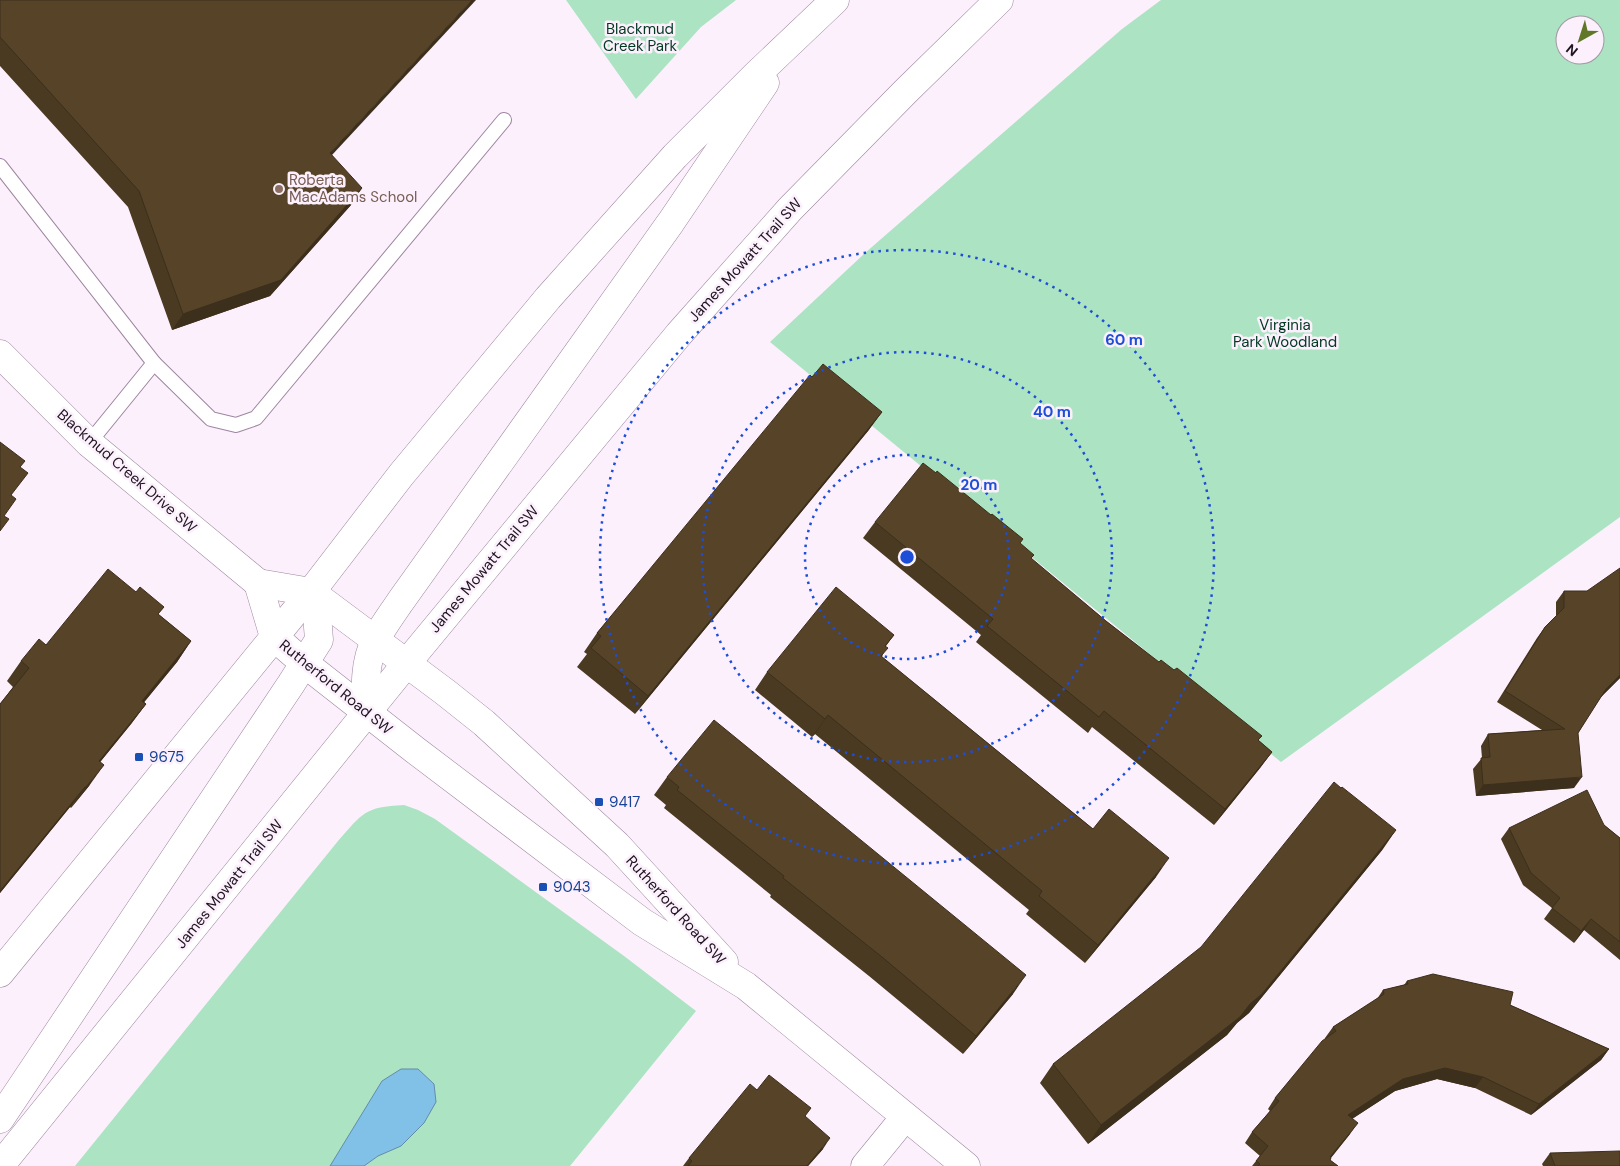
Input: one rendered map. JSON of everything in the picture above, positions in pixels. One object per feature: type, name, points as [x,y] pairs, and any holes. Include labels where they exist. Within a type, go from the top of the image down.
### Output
[{"type":"main road","points":[[0,973],[312,592],[401,475],[548,298],[675,156],[835,0]]},
{"type":"main road","name":"James Mowatt Trail SW","points":[[0,1166],[406,664],[678,334],[790,209],[999,0]]},
{"type":"main road","points":[[367,713],[366,671],[375,640],[400,602],[671,222],[795,38]]},
{"type":"main road","name":"Blackmud Creek Drive SW","points":[[0,354],[90,443],[258,583]]},
{"type":"main road","name":"Rutherford Road SW","points":[[746,986],[617,845],[484,723],[312,592],[258,583],[274,637],[304,663],[642,922],[746,986],[966,1166]]},
{"type":"main road","points":[[0,1119],[319,640],[317,614],[312,592]]},
{"type":"main road","points":[[865,1166],[906,1117]]},
{"type":"lane","points":[[0,166],[154,363],[211,419],[236,424],[256,418],[504,120]]},
{"type":"lane","points":[[90,443],[154,363]]},
{"type":"green space","name":"Blackmud Creek Park","points":[[566,0],[736,0],[701,27],[636,99]]},
{"type":"green space","name":"Virginia Park Woodland","points":[[1161,0],[1620,0],[1620,517],[1281,762],[770,342],[865,253],[1122,29]]},
{"type":"green space","points":[[404,805],[435,819],[624,956],[696,1011],[570,1166],[75,1166],[353,824],[365,813],[372,810]]},
{"type":"water","points":[[401,1069],[418,1069],[434,1084],[436,1102],[424,1123],[401,1146],[378,1156],[364,1166],[330,1166],[382,1081]]},
{"type":"building","points":[[0,0],[472,0],[330,153],[362,188],[281,280],[183,314],[139,191],[0,37]]},
{"type":"building","points":[[823,364],[882,412],[648,696],[591,648],[601,636],[597,633],[810,375],[812,377]]},
{"type":"building","points":[[0,442],[25,461],[20,467],[28,473],[11,495],[16,499],[4,516],[9,519],[0,531]]},
{"type":"building","points":[[923,463],[936,473],[937,471],[1023,539],[1020,543],[1034,555],[1031,558],[1106,621],[1159,662],[1161,660],[1174,670],[1177,668],[1262,736],[1258,740],[1272,752],[1225,809],[1104,711],[1099,717],[987,626],[993,619],[875,522]]},
{"type":"building","points":[[1620,568],[1620,675],[1606,689],[1578,733],[1582,777],[1483,785],[1481,758],[1490,757],[1488,734],[1565,729],[1505,691],[1545,627],[1564,608],[1564,591],[1587,591]]},
{"type":"building","points":[[108,569],[136,592],[140,587],[164,607],[158,614],[191,641],[142,701],[146,704],[99,761],[104,765],[0,891],[0,704],[29,668],[21,661],[39,639],[46,645]]},
{"type":"building","points":[[836,587],[894,635],[885,646],[888,648],[881,656],[1093,829],[1109,809],[1169,858],[1098,945],[1039,896],[1042,891],[828,715],[825,719],[767,672]]},
{"type":"building","points":[[714,720],[1026,975],[976,1036],[882,957],[783,878],[784,876],[677,790],[679,787],[667,777]]},
{"type":"building","points":[[1334,782],[1396,830],[1262,994],[1250,1004],[1240,1017],[1101,1125],[1053,1064],[1201,947]]},
{"type":"building","points":[[1587,790],[1604,825],[1620,838],[1620,942],[1591,919],[1581,931],[1552,908],[1560,898],[1531,873],[1509,828]]},
{"type":"building","points":[[1433,974],[1513,992],[1510,1005],[1609,1049],[1539,1104],[1483,1077],[1445,1068],[1403,1079],[1348,1115],[1358,1123],[1330,1157],[1330,1160],[1338,1166],[1258,1166],[1260,1164],[1256,1161],[1268,1146],[1252,1132],[1279,1101],[1275,1098],[1322,1041],[1336,1031],[1333,1027],[1384,994],[1383,990],[1408,984],[1407,981]]},
{"type":"building","points":[[769,1075],[811,1108],[805,1116],[830,1138],[807,1166],[688,1166],[692,1161],[689,1158],[750,1084],[757,1090]]},
{"type":"building","points":[[1620,1151],[1620,1166],[1555,1166],[1550,1153]]},
{"type":"place","name":"Roberta MacAdams School","points":[[279,189]]},
{"type":"place","name":"9675","points":[[139,757]]},
{"type":"place","name":"9417","points":[[599,802]]},
{"type":"place","name":"9043","points":[[543,887]]}]
